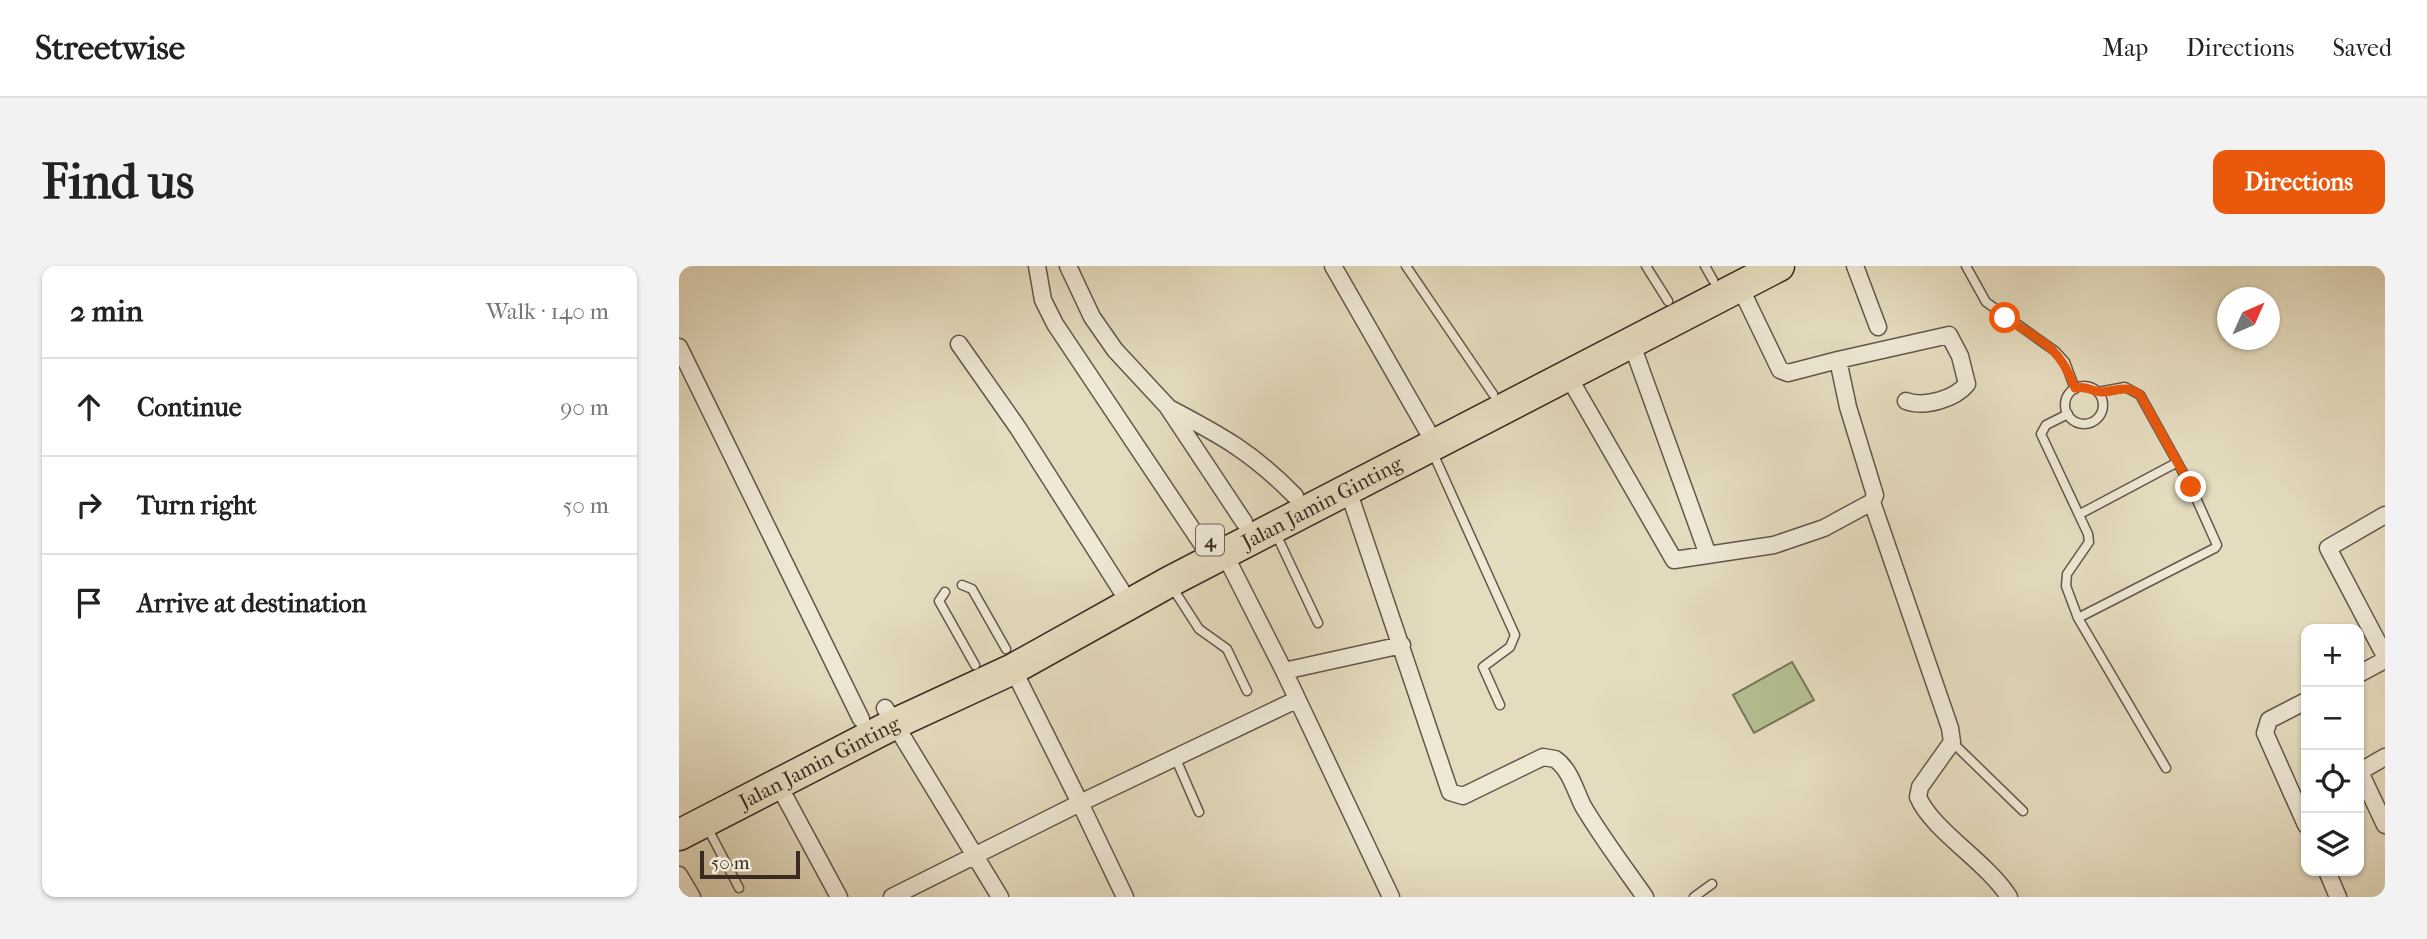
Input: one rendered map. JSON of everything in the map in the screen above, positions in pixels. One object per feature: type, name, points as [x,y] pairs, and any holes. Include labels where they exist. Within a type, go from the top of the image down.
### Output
[{"type":"highway","name":"Jalan Jamin Ginting","points":[[688,823],[975,665],[1010,659],[1121,590],[1214,550],[1273,529],[1347,490],[1493,394],[1668,301],[1725,275],[1779,266]]},
{"type":"highway","name":"Jalan Jamin Ginting","points":[[688,823],[778,784],[880,717],[1010,659],[1168,582],[1214,550],[1244,522],[1631,342],[1725,275]]},
{"type":"street","points":[[1037,266],[1043,300],[1055,324],[1214,550],[1284,671],[1391,897]]},
{"type":"street","points":[[1068,266],[1092,317],[1115,350],[1167,407],[1244,522]]},
{"type":"street","points":[[1332,266],[1428,438]]},
{"type":"street","points":[[1855,266],[1878,327]]},
{"type":"street","points":[[1725,275],[1780,370],[1788,373],[1949,335],[1961,356],[1967,384],[1930,403],[1917,405],[1906,401]]},
{"type":"street","points":[[1631,342],[1708,555]]},
{"type":"street","points":[[959,344],[1018,428],[1121,590]]},
{"type":"street","points":[[679,347],[880,717],[976,854],[1000,897]]},
{"type":"street","points":[[1567,374],[1674,560],[1774,545],[1824,528],[1872,502],[1875,495],[1848,407],[1838,360]]},
{"type":"street","points":[[1167,407],[1241,447],[1265,465],[1295,496]]},
{"type":"street","points":[[1347,490],[1450,792],[1463,796],[1543,757],[1555,759],[1567,772],[1583,804],[1645,897]]},
{"type":"street","points":[[1872,502],[1948,720],[1952,742],[1920,787],[1918,797],[1923,807],[1999,882],[2009,897]]},
{"type":"street","points":[[2364,671],[2385,658],[2328,548],[2385,515]]},
{"type":"street","points":[[1284,671],[1402,645]]},
{"type":"street","points":[[1010,659],[1125,897]]},
{"type":"street","points":[[893,897],[1080,803],[1296,700]]},
{"type":"street","points":[[2301,704],[2269,720],[2265,733],[2301,800]]},
{"type":"street","points":[[2364,769],[2385,757]]},
{"type":"street","points":[[2364,782],[2385,825]]},
{"type":"street","points":[[778,784],[839,897]]},
{"type":"street","points":[[679,876],[692,897]]},
{"type":"street","points":[[2329,876],[2338,897]]},
{"type":"lane","points":[[1406,266],[1493,394]]},
{"type":"lane","points":[[1646,266],[1668,301]]},
{"type":"lane","points":[[1966,266],[1986,302],[2055,351],[2065,362],[2075,388]]},
{"type":"lane","points":[[2078,618],[2216,547],[2191,487],[2140,395],[2125,387],[2098,392],[2085,386],[2075,388],[2066,400],[2068,414],[2077,422],[2095,421],[2103,404],[2098,392]]},
{"type":"lane","points":[[2068,414],[2046,425],[2041,434],[2080,514],[2088,542],[2071,567],[2066,586],[2078,618],[2166,768]]},
{"type":"lane","points":[[1428,438],[1515,635],[1510,648],[1483,667],[1500,705]]},
{"type":"lane","points":[[2080,514],[2176,463]]},
{"type":"lane","points":[[1273,529],[1318,623]]},
{"type":"lane","points":[[1168,582],[1199,629],[1227,649],[1247,691]]},
{"type":"lane","points":[[962,585],[972,589],[1010,659]]},
{"type":"lane","points":[[945,592],[939,601],[975,665]]},
{"type":"lane","points":[[1952,742],[2023,811]]},
{"type":"lane","points":[[1175,757],[1199,812]]},
{"type":"lane","points":[[688,823],[739,888]]},
{"type":"lane","points":[[1694,897],[1712,884]]},
{"type":"green space","points":[[1792,662],[1814,700],[1754,733],[1733,695]]},
{"type":"route","points":[[2005,318],[2055,351],[2065,362],[2075,388],[2085,386],[2098,392],[2125,387],[2140,395],[2191,487]]}]
